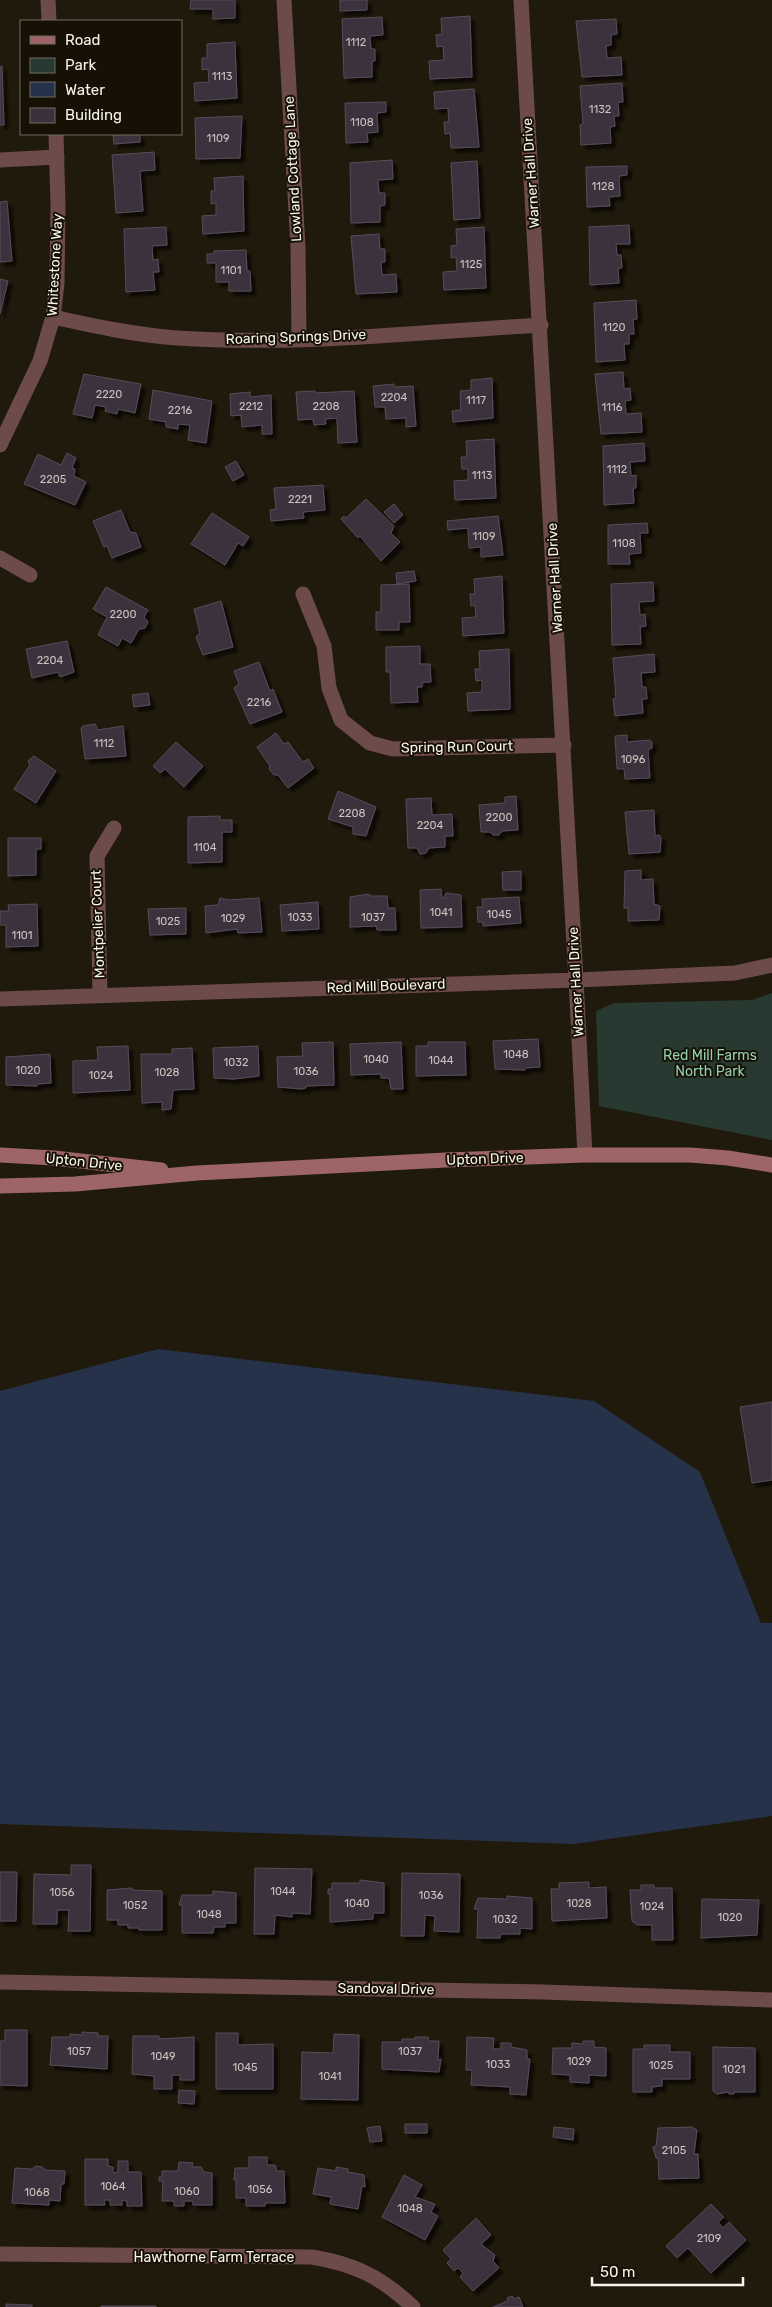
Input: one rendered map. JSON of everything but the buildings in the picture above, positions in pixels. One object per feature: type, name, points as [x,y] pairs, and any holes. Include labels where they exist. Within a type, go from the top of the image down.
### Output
[{"type":"main road","name":"Upton Drive","points":[[0,1155],[54,1158],[198,1174]]},
{"type":"main road","name":"Upton Drive","points":[[0,1186],[74,1184],[198,1174],[446,1160],[585,1156],[690,1155],[728,1158],[772,1165]]},
{"type":"street","points":[[48,0],[49,20]]},
{"type":"street","name":"Lowland Cottage Lane","points":[[284,0],[298,247],[299,339]]},
{"type":"street","name":"Warner Hall Drive","points":[[521,0],[541,325],[585,1156]]},
{"type":"street","name":"Whitestone Way","points":[[0,445],[40,361],[53,317],[57,273],[56,135]]},
{"type":"street","points":[[0,160],[57,157]]},
{"type":"street","name":"Roaring Springs Drive","points":[[53,317],[126,332],[174,338],[236,341],[541,325]]},
{"type":"street","points":[[0,558],[30,575]]},
{"type":"street","name":"Spring Run Court","points":[[302,594],[324,646],[328,688],[342,720],[370,742],[393,749],[564,745]]},
{"type":"street","name":"Montpelier Court","points":[[100,995],[97,856],[114,828]]},
{"type":"street","name":"Red Mill Boulevard","points":[[0,999],[735,973],[772,965]]},
{"type":"street","name":"Sandoval Drive","points":[[0,1982],[543,1992],[772,2000]]},
{"type":"street","name":"Hawthorne Farm Terrace","points":[[0,2254],[312,2257],[339,2262],[365,2271],[393,2288],[413,2307]]},
{"type":"green space","name":"Red Mill Farms North Park","points":[[772,993],[772,1140],[599,1106],[596,1011],[614,1003],[752,1000]]},
{"type":"water","points":[[158,1349],[594,1401],[700,1472],[761,1623],[772,1623],[772,1816],[573,1844],[0,1824],[0,1391]]}]
